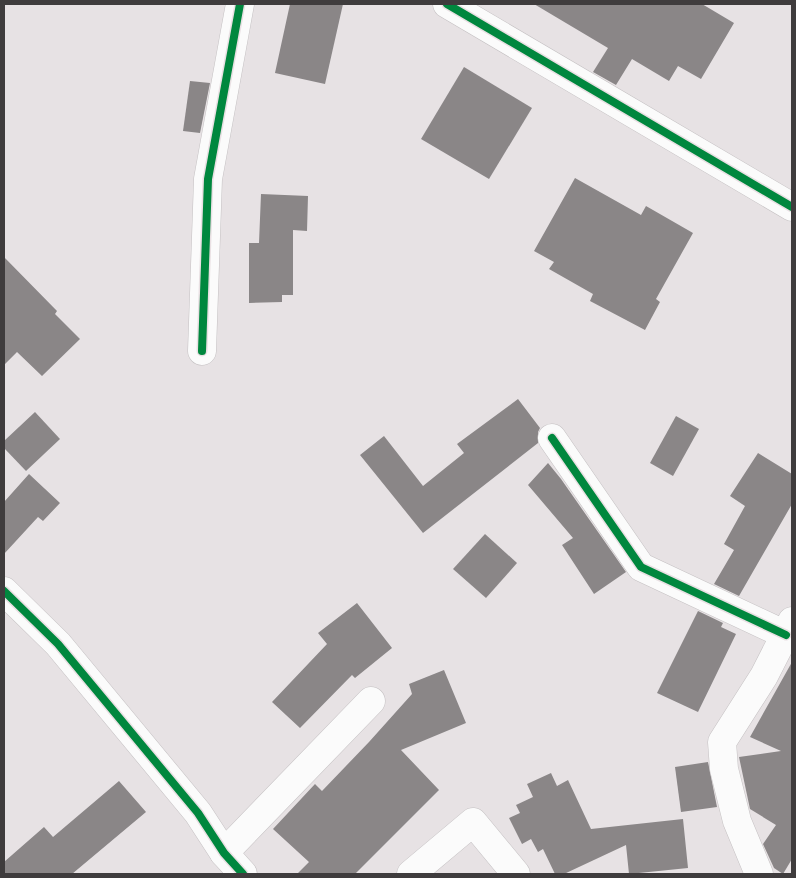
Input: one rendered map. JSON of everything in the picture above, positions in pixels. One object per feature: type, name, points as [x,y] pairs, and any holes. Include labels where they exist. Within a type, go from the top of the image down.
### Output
[{"type":"street","points":[[202,351],[208,179],[240,4]]},
{"type":"street","points":[[447,4],[792,207]]},
{"type":"street","points":[[552,438],[641,567],[789,628],[764,676],[722,742],[724,769],[736,821],[759,874]]},
{"type":"street","points":[[4,591],[58,644],[198,813],[224,853],[243,874]]},
{"type":"street","points":[[224,853],[371,701]]},
{"type":"street","points":[[411,874],[473,822],[516,874]]},
{"type":"building","points":[[290,4],[343,4],[325,84],[275,73]]},
{"type":"building","points":[[534,4],[702,4],[734,23],[701,79],[678,66],[669,81],[632,59],[616,85],[593,72],[608,48]]},
{"type":"building","points":[[464,67],[532,108],[489,179],[421,139]]},
{"type":"building","points":[[190,81],[210,83],[200,133],[183,131]]},
{"type":"building","points":[[575,178],[641,215],[646,206],[693,233],[656,299],[660,302],[645,330],[590,301],[593,294],[549,269],[554,262],[534,251]]},
{"type":"building","points":[[261,194],[308,196],[307,231],[293,230],[293,295],[282,295],[282,302],[249,303],[249,243],[259,243]]},
{"type":"building","points":[[4,257],[57,311],[55,314],[80,339],[42,376],[17,352],[4,365]]},
{"type":"building","points":[[518,399],[540,428],[538,443],[423,533],[360,455],[384,436],[423,486],[464,453],[457,444]]},
{"type":"building","points":[[35,412],[60,439],[26,471],[4,448],[4,441]]},
{"type":"building","points":[[676,416],[699,429],[673,476],[650,463]]},
{"type":"building","points":[[758,453],[792,474],[792,504],[739,596],[714,584],[734,550],[724,544],[745,506],[730,496]]},
{"type":"building","points":[[548,463],[626,572],[594,594],[562,545],[573,538],[528,485]]},
{"type":"building","points":[[29,474],[60,503],[43,521],[38,517],[4,554],[4,502]]},
{"type":"building","points":[[485,534],[517,563],[486,598],[453,569]]},
{"type":"building","points":[[357,603],[392,648],[355,678],[352,675],[300,728],[272,702],[327,644],[318,633]]},
{"type":"building","points":[[698,611],[723,623],[721,627],[736,634],[698,712],[657,693]]},
{"type":"building","points":[[792,662],[792,859],[783,874],[774,868],[763,844],[776,825],[750,809],[739,757],[781,751],[750,737]]},
{"type":"building","points":[[444,670],[466,723],[401,750],[439,790],[355,874],[297,874],[309,862],[273,829],[315,784],[322,791],[369,742],[412,694],[409,684]]},
{"type":"building","points":[[708,762],[717,807],[681,812],[675,767]]},
{"type":"building","points":[[551,773],[557,786],[568,780],[591,829],[683,819],[688,868],[629,874],[626,845],[564,874],[555,874],[543,849],[538,852],[531,839],[522,844],[509,818],[520,813],[516,805],[533,797],[527,784]]},
{"type":"building","points":[[119,781],[146,812],[72,874],[4,874],[4,862],[44,827],[53,837]]},
{"type":"cycle path","points":[[202,351],[208,179],[240,4]]},
{"type":"cycle path","points":[[447,4],[792,207]]},
{"type":"cycle path","points":[[552,438],[641,567],[786,635]]},
{"type":"cycle path","points":[[4,591],[58,644],[198,813],[224,853],[243,874]]}]
